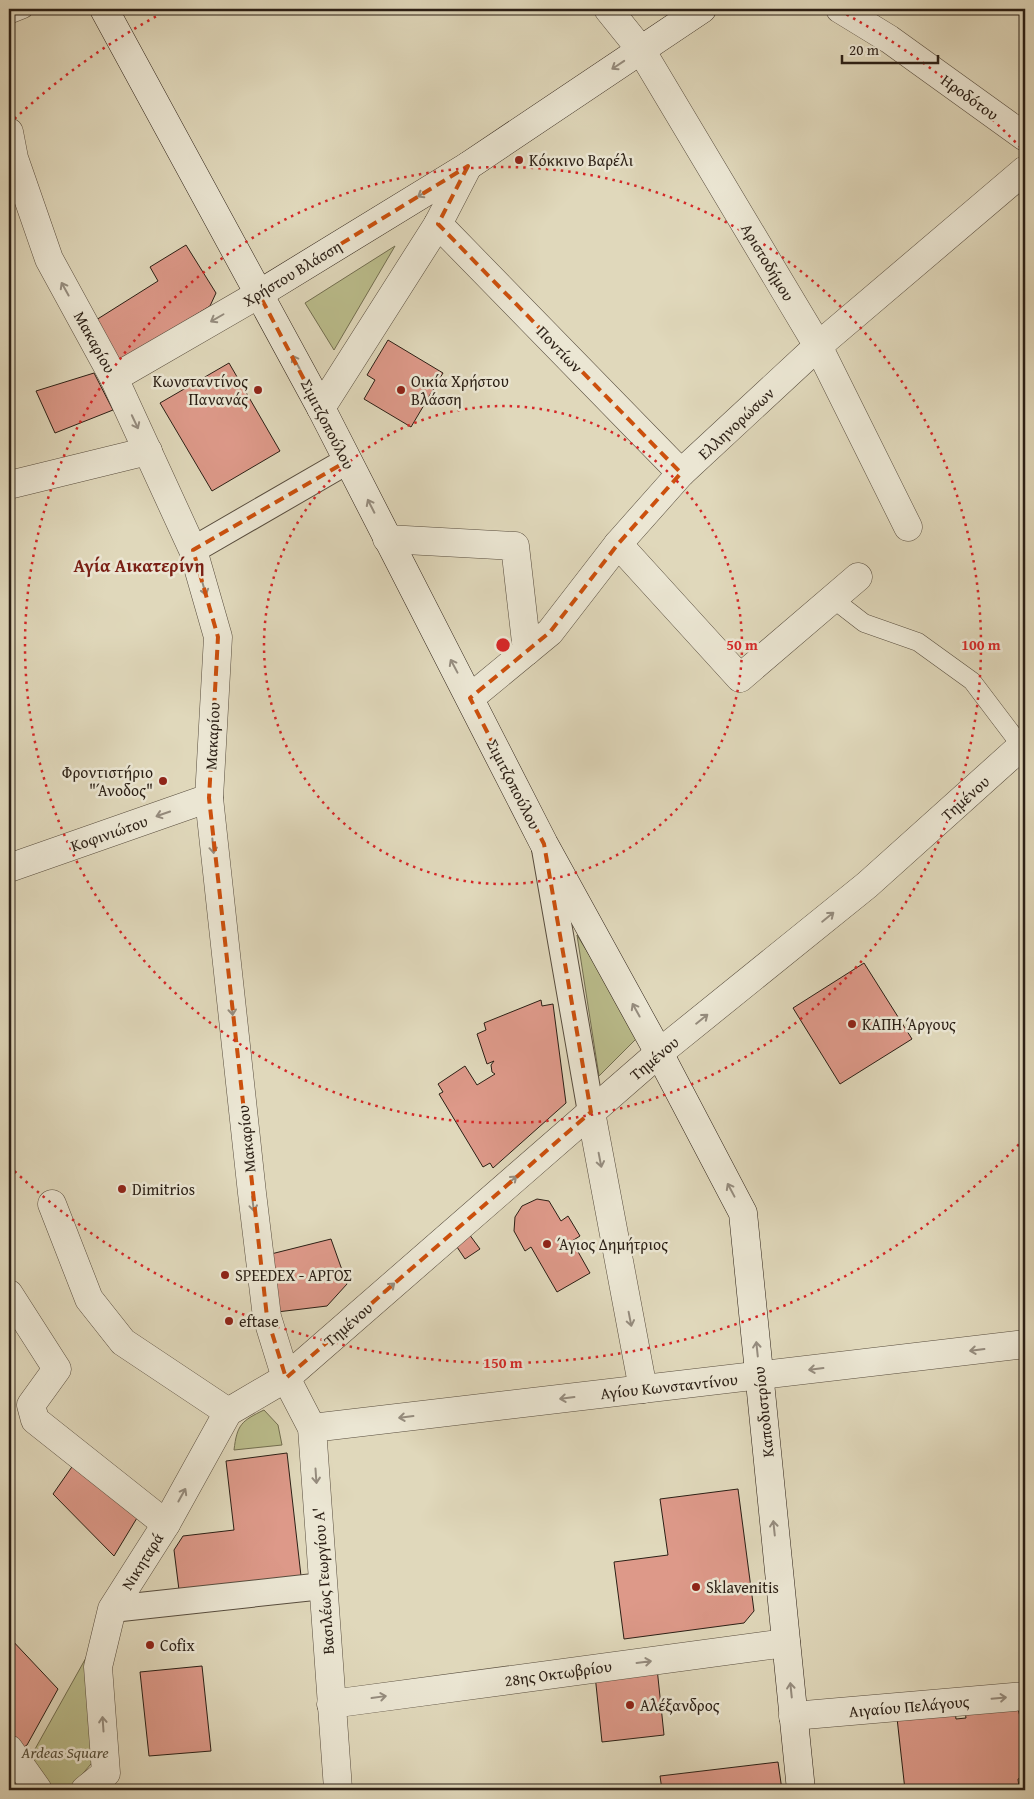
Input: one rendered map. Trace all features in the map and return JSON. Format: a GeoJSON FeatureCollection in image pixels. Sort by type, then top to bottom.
{"type":"FeatureCollection","features":[{"type":"Feature","properties":{"kind":"street","name":"Σιμιτζοπούλου"},"geometry":{"type":"LineString","coordinates":[[104,9],[321,408],[544,844],[659,1053]]}},
{"type":"Feature","properties":{"kind":"street","name":"Αριστοδήμου"},"geometry":{"type":"LineString","coordinates":[[608,9],[641,50],[818,346],[908,528]]}},
{"type":"Feature","properties":{"kind":"street","name":"Χρήστου Βλάσση"},"geometry":{"type":"LineString","coordinates":[[114,378],[259,294],[468,166],[702,9]]}},
{"type":"Feature","properties":{"kind":"street","name":"Ηροδότου"},"geometry":{"type":"LineString","coordinates":[[840,9],[889,39],[1025,137]]}},
{"type":"Feature","properties":{"kind":"street","name":"Μακαρίου"},"geometry":{"type":"LineString","coordinates":[[9,132],[14,158],[49,259],[114,378],[193,550],[218,637],[208,798],[267,1317],[286,1378]]}},
{"type":"Feature","properties":{"kind":"street","name":"Χρήστου Βλάσση"},"geometry":{"type":"LineString","coordinates":[[321,408],[438,224],[468,166]]}},
{"type":"Feature","properties":{"kind":"street","name":"Ελληνορώσων"},"geometry":{"type":"LineString","coordinates":[[470,698],[550,632],[618,544],[681,474],[818,346],[1025,170]]}},
{"type":"Feature","properties":{"kind":"street","name":"Ποντίων"},"geometry":{"type":"LineString","coordinates":[[438,224],[681,474]]}},
{"type":"Feature","properties":{"kind":"street"},"geometry":{"type":"LineString","coordinates":[[9,484],[148,451]]}},
{"type":"Feature","properties":{"kind":"street"},"geometry":{"type":"LineString","coordinates":[[193,550],[348,460]]}},
{"type":"Feature","properties":{"kind":"street"},"geometry":{"type":"LineString","coordinates":[[387,539],[515,546],[527,651]]}},
{"type":"Feature","properties":{"kind":"street"},"geometry":{"type":"LineString","coordinates":[[618,544],[740,678],[858,577]]}},
{"type":"Feature","properties":{"kind":"street","name":"Τημένου"},"geometry":{"type":"LineString","coordinates":[[286,1378],[659,1053],[867,885],[1024,747]]}},
{"type":"Feature","properties":{"kind":"street","name":"Κοφινιώτου"},"geometry":{"type":"LineString","coordinates":[[9,868],[208,798]]}},
{"type":"Feature","properties":{"kind":"street","name":"Σιμιτζοπούλου"},"geometry":{"type":"LineString","coordinates":[[544,844],[591,1112]]}},
{"type":"Feature","properties":{"kind":"street","name":"Καποδιστρίου"},"geometry":{"type":"LineString","coordinates":[[659,1053],[743,1213],[801,1790]]}},
{"type":"Feature","properties":{"kind":"street"},"geometry":{"type":"LineString","coordinates":[[591,1112],[643,1389]]}},
{"type":"Feature","properties":{"kind":"street"},"geometry":{"type":"LineString","coordinates":[[52,1204],[89,1299],[123,1342],[228,1412],[286,1378]]}},
{"type":"Feature","properties":{"kind":"street"},"geometry":{"type":"LineString","coordinates":[[9,1294],[57,1370],[31,1405],[35,1420],[166,1524]]}},
{"type":"Feature","properties":{"kind":"street","name":"Αγίου Κωνσταντίνου"},"geometry":{"type":"LineString","coordinates":[[312,1428],[1025,1344]]}},
{"type":"Feature","properties":{"kind":"street","name":"Βασιλέως Γεωργίου Α'"},"geometry":{"type":"LineString","coordinates":[[286,1378],[312,1428],[338,1790]]}},
{"type":"Feature","properties":{"kind":"street","name":"Νικηταρά"},"geometry":{"type":"LineString","coordinates":[[108,1781],[98,1668],[112,1608],[166,1524],[228,1412]]}},
{"type":"Feature","properties":{"kind":"street"},"geometry":{"type":"LineString","coordinates":[[112,1608],[323,1586]]}},
{"type":"Feature","properties":{"kind":"street","name":"28ης Οκτωβρίου"},"geometry":{"type":"LineString","coordinates":[[331,1704],[786,1643]]}},
{"type":"Feature","properties":{"kind":"street","name":"Αιγαίου Πελάγους"},"geometry":{"type":"LineString","coordinates":[[793,1716],[1025,1696]]}},
{"type":"Feature","properties":{"kind":"street"},"geometry":{"type":"LineString","coordinates":[[9,1749],[38,1790]]}},
{"type":"Feature","properties":{"kind":"street"},"geometry":{"type":"LineString","coordinates":[[85,1790],[108,1781]]}},
{"type":"Feature","properties":{"kind":"lane"},"geometry":{"type":"LineString","coordinates":[[9,15],[24,9]]}},
{"type":"Feature","properties":{"kind":"lane"},"geometry":{"type":"LineString","coordinates":[[833,600],[864,624],[918,642],[972,681],[1024,747]]}},
{"type":"Feature","properties":{"kind":"highlighted area"},"geometry":{"type":"Polygon","coordinates":[[[468,166],[438,224],[681,473],[618,544],[550,632],[470,698],[544,844],[591,1112],[286,1378],[267,1317],[209,798],[218,637],[193,550],[347,461],[259,294],[468,166]]]}},
{"type":"Feature","properties":{"kind":"green space"},"geometry":{"type":"Polygon","coordinates":[[[395,246],[334,350],[305,303],[395,246]]]}},
{"type":"Feature","properties":{"kind":"green space"},"geometry":{"type":"Polygon","coordinates":[[[577,935],[639,1036],[599,1076],[577,935]]]}},
{"type":"Feature","properties":{"kind":"green space"},"geometry":{"type":"Polygon","coordinates":[[[264,1410],[278,1425],[282,1445],[234,1450],[239,1429],[245,1421],[264,1410]]]}},
{"type":"Feature","properties":{"kind":"green space","name":"Ardeas Square"},"geometry":{"type":"Polygon","coordinates":[[[87,1656],[96,1758],[69,1790],[44,1790],[25,1767],[87,1656]]]}},
{"type":"Feature","properties":{"kind":"building"},"geometry":{"type":"Polygon","coordinates":[[[186,245],[216,293],[210,306],[118,363],[96,320],[158,281],[150,267],[186,245]]]}},
{"type":"Feature","properties":{"kind":"building","name":"Οικία Χρήστου Βλάσση"},"geometry":{"type":"Polygon","coordinates":[[[388,340],[443,373],[411,427],[364,399],[375,380],[367,375],[388,340]]]}},
{"type":"Feature","properties":{"kind":"building"},"geometry":{"type":"Polygon","coordinates":[[[229,363],[280,451],[212,491],[160,403],[229,363]]]}},
{"type":"Feature","properties":{"kind":"building"},"geometry":{"type":"Polygon","coordinates":[[[94,373],[113,410],[55,433],[36,391],[94,373]]]}},
{"type":"Feature","properties":{"kind":"building","name":"ΚΑΠΗ Άργους"},"geometry":{"type":"Polygon","coordinates":[[[864,963],[912,1039],[840,1084],[793,1008],[864,963]]]}},
{"type":"Feature","properties":{"kind":"building"},"geometry":{"type":"Polygon","coordinates":[[[541,1000],[542,1006],[553,1004],[566,1103],[493,1168],[490,1163],[483,1167],[439,1094],[443,1092],[438,1084],[465,1066],[477,1085],[495,1074],[492,1072],[491,1065],[494,1061],[487,1064],[477,1034],[486,1030],[484,1023],[541,1000]]]}},
{"type":"Feature","properties":{"kind":"building","name":"Άγιος Δημήτριος"},"geometry":{"type":"Polygon","coordinates":[[[537,1199],[549,1201],[561,1221],[568,1216],[580,1236],[572,1241],[590,1273],[557,1292],[531,1247],[525,1251],[514,1231],[515,1217],[522,1206],[537,1199]]]}},
{"type":"Feature","properties":{"kind":"building"},"geometry":{"type":"Polygon","coordinates":[[[469,1234],[480,1249],[465,1259],[455,1244],[469,1234]]]}},
{"type":"Feature","properties":{"kind":"building"},"geometry":{"type":"Polygon","coordinates":[[[331,1239],[347,1284],[327,1306],[277,1312],[271,1254],[331,1239]]]}},
{"type":"Feature","properties":{"kind":"building"},"geometry":{"type":"Polygon","coordinates":[[[287,1453],[301,1576],[179,1590],[174,1550],[183,1536],[234,1530],[226,1461],[287,1453]]]}},
{"type":"Feature","properties":{"kind":"building"},"geometry":{"type":"Polygon","coordinates":[[[76,1461],[140,1513],[114,1556],[53,1494],[76,1461]]]}},
{"type":"Feature","properties":{"kind":"building"},"geometry":{"type":"Polygon","coordinates":[[[738,1489],[754,1611],[744,1623],[624,1639],[614,1562],[668,1555],[660,1499],[738,1489]]]}},
{"type":"Feature","properties":{"kind":"building"},"geometry":{"type":"Polygon","coordinates":[[[9,1637],[58,1689],[27,1745],[24,1747],[9,1741],[9,1637]]]}},
{"type":"Feature","properties":{"kind":"building"},"geometry":{"type":"Polygon","coordinates":[[[202,1666],[211,1751],[149,1756],[140,1672],[202,1666]]]}},
{"type":"Feature","properties":{"kind":"building","name":"Αλέξανδρος"},"geometry":{"type":"Polygon","coordinates":[[[657,1668],[664,1735],[602,1742],[595,1675],[657,1668]]]}},
{"type":"Feature","properties":{"kind":"building"},"geometry":{"type":"Polygon","coordinates":[[[1017,1705],[1025,1736],[1025,1776],[1018,1779],[1019,1788],[1023,1790],[905,1790],[897,1718],[955,1712],[956,1719],[966,1718],[965,1711],[1017,1705]]]}},
{"type":"Feature","properties":{"kind":"building"},"geometry":{"type":"Polygon","coordinates":[[[778,1762],[782,1790],[662,1790],[660,1776],[778,1762]]]}},
{"type":"Feature","properties":{"kind":"place","name":"Κόκκινο Βαρέλι"},"geometry":{"type":"Point","coordinates":[519,160]}},
{"type":"Feature","properties":{"kind":"place","name":"Κωνσταντίνος Πανανάς"},"geometry":{"type":"Point","coordinates":[258,390]}},
{"type":"Feature","properties":{"kind":"place","name":"Οικία Χρήστου Βλάσση"},"geometry":{"type":"Point","coordinates":[401,390]}},
{"type":"Feature","properties":{"kind":"place","name":"Φροντιστήριο \"Άνοδος\""},"geometry":{"type":"Point","coordinates":[163,781]}},
{"type":"Feature","properties":{"kind":"place","name":"ΚΑΠΗ Άργους"},"geometry":{"type":"Point","coordinates":[852,1024]}},
{"type":"Feature","properties":{"kind":"place","name":"Dimitrios"},"geometry":{"type":"Point","coordinates":[122,1189]}},
{"type":"Feature","properties":{"kind":"place","name":"Άγιος Δημήτριος"},"geometry":{"type":"Point","coordinates":[547,1244]}},
{"type":"Feature","properties":{"kind":"place","name":"SPEEDEX - ΑΡΓΟΣ"},"geometry":{"type":"Point","coordinates":[225,1275]}},
{"type":"Feature","properties":{"kind":"place","name":"eftase"},"geometry":{"type":"Point","coordinates":[229,1321]}},
{"type":"Feature","properties":{"kind":"place","name":"Sklavenitis"},"geometry":{"type":"Point","coordinates":[696,1587]}},
{"type":"Feature","properties":{"kind":"place","name":"Cofix"},"geometry":{"type":"Point","coordinates":[150,1645]}},
{"type":"Feature","properties":{"kind":"place","name":"Αλέξανδρος"},"geometry":{"type":"Point","coordinates":[630,1705]}},
{"type":"Feature","properties":{"kind":"district","name":"Αγία Αικατερίνη"},"geometry":{"type":"Point","coordinates":[139,566]}}]}
